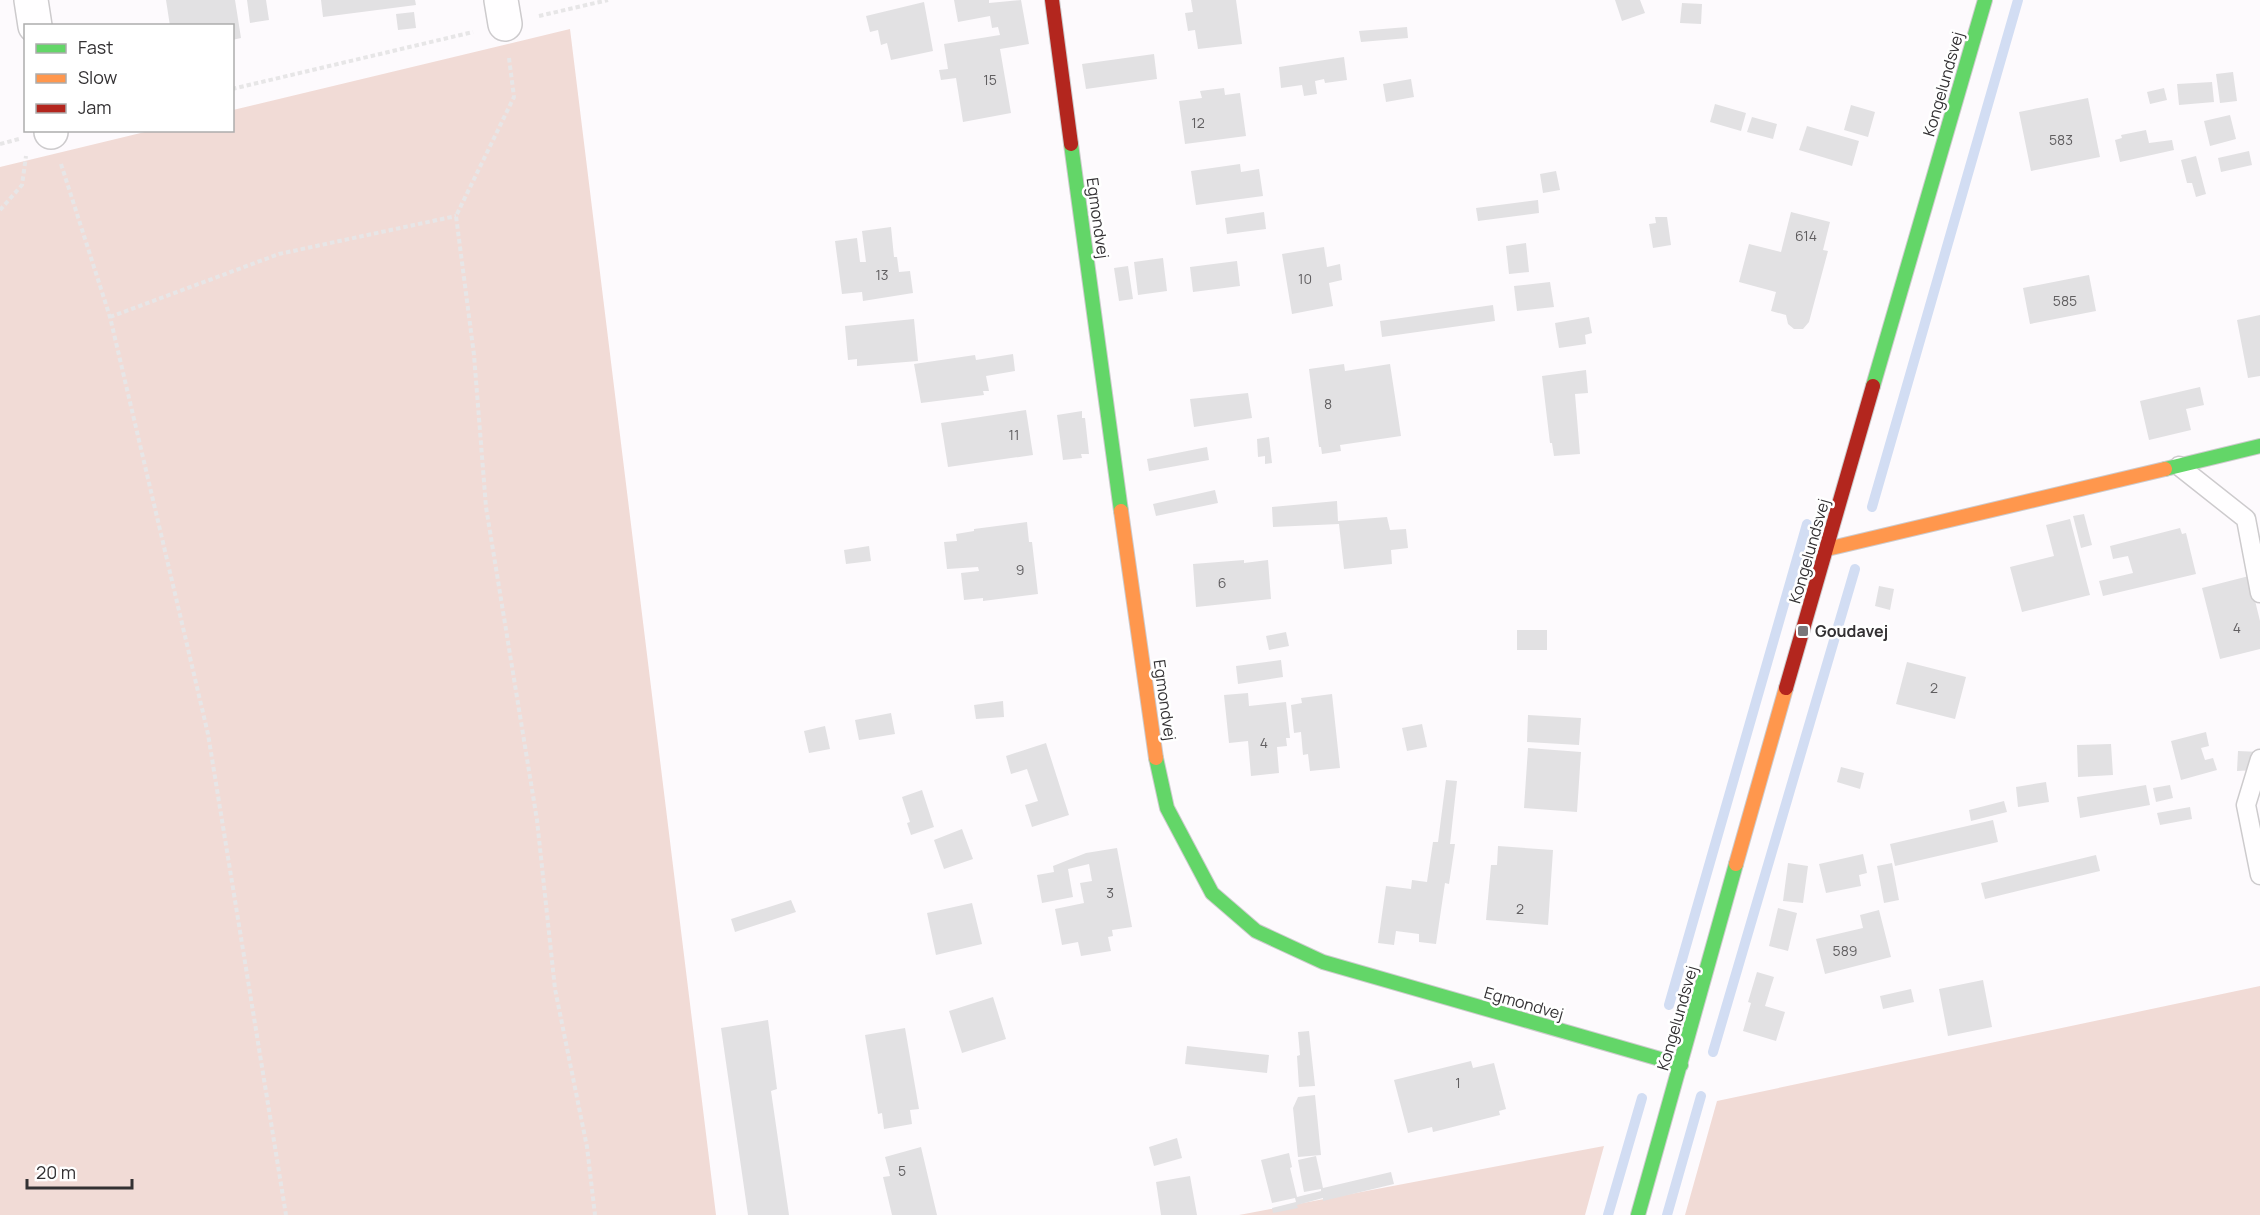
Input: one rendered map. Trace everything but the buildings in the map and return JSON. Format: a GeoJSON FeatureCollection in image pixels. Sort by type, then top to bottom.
{"type":"FeatureCollection","features":[{"type":"Feature","properties":{"kind":"street"},"geometry":{"type":"LineString","coordinates":[[31,0],[35,24]]}},
{"type":"Feature","properties":{"kind":"street","name":"Egmondvej"},"geometry":{"type":"LineString","coordinates":[[1052,0],[1158,771],[1167,808],[1212,893],[1256,931],[1323,962],[1681,1065]]}},
{"type":"Feature","properties":{"kind":"street","name":"Kongelundsvej"},"geometry":{"type":"LineString","coordinates":[[1638,1215],[1768,750],[1984,0]]}},
{"type":"Feature","properties":{"kind":"street"},"geometry":{"type":"LineString","coordinates":[[1827,549],[2260,446]]}},
{"type":"Feature","properties":{"kind":"lane"},"geometry":{"type":"LineString","coordinates":[[2179,466],[2246,519],[2260,593]]}},
{"type":"Feature","properties":{"kind":"lane"},"geometry":{"type":"LineString","coordinates":[[2260,759],[2246,805],[2260,875]]}},
{"type":"Feature","properties":{"kind":"path"},"geometry":{"type":"LineString","coordinates":[[538,17],[608,0]]}},
{"type":"Feature","properties":{"kind":"path"},"geometry":{"type":"LineString","coordinates":[[234,88],[494,18],[514,97],[456,216],[474,355],[486,507],[537,820],[555,989],[587,1147],[595,1215]]}},
{"type":"Feature","properties":{"kind":"path"},"geometry":{"type":"LineString","coordinates":[[0,144],[41,133]]}},
{"type":"Feature","properties":{"kind":"path"},"geometry":{"type":"LineString","coordinates":[[0,210],[22,185],[28,143],[41,133]]}},
{"type":"Feature","properties":{"kind":"path"},"geometry":{"type":"LineString","coordinates":[[41,133],[110,317],[208,734],[286,1215]]}},
{"type":"Feature","properties":{"kind":"path"},"geometry":{"type":"LineString","coordinates":[[110,317],[279,254],[456,216]]}},
{"type":"Feature","properties":{"kind":"shaded area"},"geometry":{"type":"Polygon","coordinates":[[[570,29],[716,1215],[0,1215],[0,167],[145,132],[234,132],[234,110],[570,29]]]}},
{"type":"Feature","properties":{"kind":"shaded area"},"geometry":{"type":"Polygon","coordinates":[[[2260,986],[2260,1215],[1685,1215],[1717,1101],[2260,986]]]}},
{"type":"Feature","properties":{"kind":"shaded area"},"geometry":{"type":"Polygon","coordinates":[[[1604,1146],[1585,1215],[1239,1215],[1604,1146]]]}},
{"type":"Feature","properties":{"kind":"waterway"},"geometry":{"type":"LineString","coordinates":[[1872,507],[2018,0]]}},
{"type":"Feature","properties":{"kind":"waterway"},"geometry":{"type":"LineString","coordinates":[[1669,1005],[1807,524]]}},
{"type":"Feature","properties":{"kind":"waterway"},"geometry":{"type":"LineString","coordinates":[[1713,1052],[1855,569]]}},
{"type":"Feature","properties":{"kind":"waterway"},"geometry":{"type":"LineString","coordinates":[[1667,1215],[1701,1096]]}},
{"type":"Feature","properties":{"kind":"waterway"},"geometry":{"type":"LineString","coordinates":[[1608,1215],[1642,1098]]}},
{"type":"Feature","properties":{"kind":"traffic: fast"},"geometry":{"type":"LineString","coordinates":[[1873,386],[1985,0]]}},
{"type":"Feature","properties":{"kind":"traffic: fast"},"geometry":{"type":"LineString","coordinates":[[1071,144],[1121,511]]}},
{"type":"Feature","properties":{"kind":"traffic: fast"},"geometry":{"type":"LineString","coordinates":[[2165,469],[2260,446]]}},
{"type":"Feature","properties":{"kind":"traffic: fast"},"geometry":{"type":"LineString","coordinates":[[1156,758],[1167,808],[1212,893],[1256,931],[1323,962],[1681,1065]]}},
{"type":"Feature","properties":{"kind":"traffic: fast"},"geometry":{"type":"LineString","coordinates":[[1638,1215],[1736,864]]}},
{"type":"Feature","properties":{"kind":"traffic: slow"},"geometry":{"type":"LineString","coordinates":[[1827,549],[2165,469]]}},
{"type":"Feature","properties":{"kind":"traffic: slow"},"geometry":{"type":"LineString","coordinates":[[1121,511],[1156,758]]}},
{"type":"Feature","properties":{"kind":"traffic: slow"},"geometry":{"type":"LineString","coordinates":[[1736,864],[1786,688]]}},
{"type":"Feature","properties":{"kind":"traffic: jam"},"geometry":{"type":"LineString","coordinates":[[1052,0],[1071,144]]}},
{"type":"Feature","properties":{"kind":"traffic: jam"},"geometry":{"type":"LineString","coordinates":[[1786,688],[1873,386]]}},
{"type":"Feature","properties":{"kind":"place","name":"Goudavej"},"geometry":{"type":"Point","coordinates":[1803,631]}}]}
